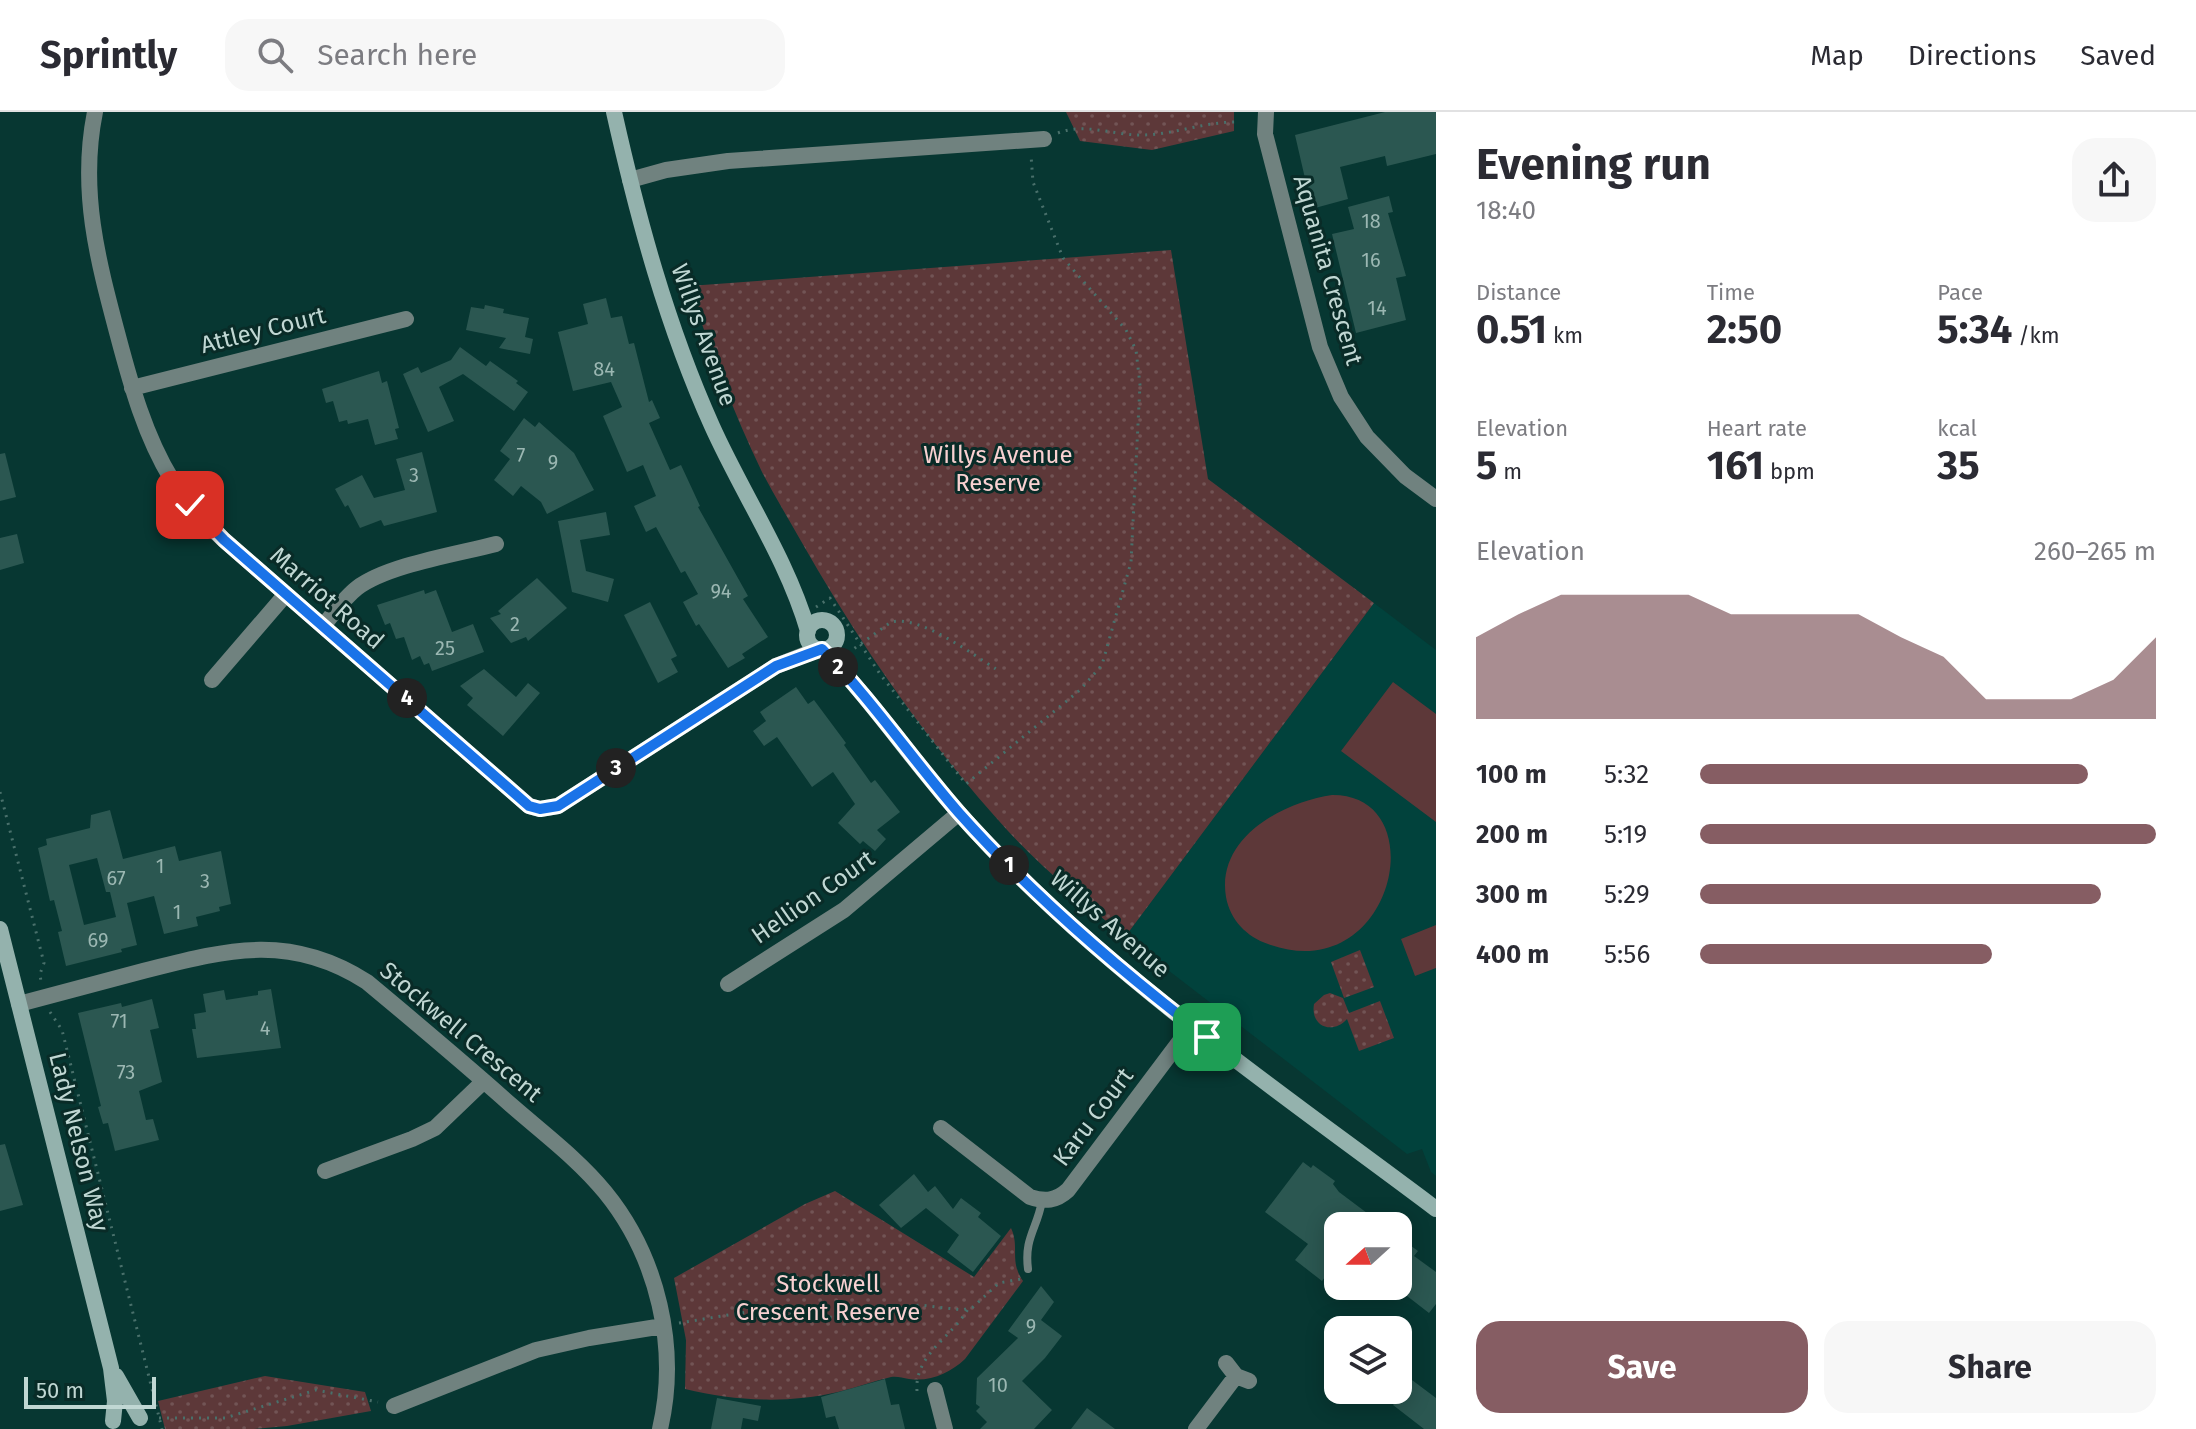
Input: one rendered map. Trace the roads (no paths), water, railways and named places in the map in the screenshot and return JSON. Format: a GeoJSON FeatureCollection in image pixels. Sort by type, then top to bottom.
{"type":"FeatureCollection","features":[{"type":"Feature","properties":{"kind":"street","name":"Marriot Road"},"geometry":{"type":"LineString","coordinates":[[95,112],[90,157],[91,224],[132,388],[160,459],[205,523],[529,806],[540,809],[558,806],[776,666],[821,649]]}},
{"type":"Feature","properties":{"kind":"street","name":"Willys Avenue"},"geometry":{"type":"LineString","coordinates":[[614,112],[655,273],[691,374],[731,466],[781,562],[808,632]]}},
{"type":"Feature","properties":{"kind":"street","name":"Aquanita Crescent"},"geometry":{"type":"LineString","coordinates":[[1266,112],[1265,134],[1320,347],[1341,397],[1367,437],[1405,476],[1436,499]]}},
{"type":"Feature","properties":{"kind":"street"},"geometry":{"type":"LineString","coordinates":[[630,180],[666,170],[728,161],[1039,139]]}},
{"type":"Feature","properties":{"kind":"street","name":"Attley Court"},"geometry":{"type":"LineString","coordinates":[[132,388],[406,319]]}},
{"type":"Feature","properties":{"kind":"street"},"geometry":{"type":"LineString","coordinates":[[323,626],[351,593],[371,580],[393,571],[496,544]]}},
{"type":"Feature","properties":{"kind":"street","name":"Willys Avenue"},"geometry":{"type":"LineString","coordinates":[[781,562],[813,608],[826,620]]}},
{"type":"Feature","properties":{"kind":"street"},"geometry":{"type":"LineString","coordinates":[[212,680],[286,594]]}},
{"type":"Feature","properties":{"kind":"street"},"geometry":{"type":"LineString","coordinates":[[826,620],[834,625],[837,634],[834,643],[821,649],[812,645],[808,632],[813,623],[826,620]]}},
{"type":"Feature","properties":{"kind":"street","name":"Marriot Road"},"geometry":{"type":"LineString","coordinates":[[776,666],[808,632]]}},
{"type":"Feature","properties":{"kind":"street","name":"Willys Avenue"},"geometry":{"type":"LineString","coordinates":[[837,634],[840,647],[865,696]]}},
{"type":"Feature","properties":{"kind":"street","name":"Willys Avenue"},"geometry":{"type":"LineString","coordinates":[[821,649],[865,696],[959,813],[1075,930],[1192,1025],[1436,1209]]}},
{"type":"Feature","properties":{"kind":"street","name":"Hellion Court"},"geometry":{"type":"LineString","coordinates":[[728,984],[844,910],[959,813]]}},
{"type":"Feature","properties":{"kind":"street","name":"Lady Nelson Way"},"geometry":{"type":"LineString","coordinates":[[0,929],[111,1368],[115,1401],[109,1426]]}},
{"type":"Feature","properties":{"kind":"street","name":"Stockwell Crescent"},"geometry":{"type":"LineString","coordinates":[[19,1004],[210,954],[247,948],[280,949],[325,959],[367,982],[584,1169],[622,1216],[656,1286],[663,1326],[666,1393],[660,1429]]}},
{"type":"Feature","properties":{"kind":"street","name":"Karu Court"},"geometry":{"type":"LineString","coordinates":[[1042,1201],[1061,1196],[1068,1190],[1192,1025]]}},
{"type":"Feature","properties":{"kind":"street"},"geometry":{"type":"LineString","coordinates":[[325,1171],[435,1128],[484,1081]]}},
{"type":"Feature","properties":{"kind":"street"},"geometry":{"type":"LineString","coordinates":[[941,1128],[1030,1197],[1042,1201]]}},
{"type":"Feature","properties":{"kind":"street"},"geometry":{"type":"LineString","coordinates":[[394,1406],[536,1350],[663,1326]]}},
{"type":"Feature","properties":{"kind":"street","name":"Lady Nelson Way"},"geometry":{"type":"LineString","coordinates":[[111,1368],[149,1422]]}},
{"type":"Feature","properties":{"kind":"street"},"geometry":{"type":"LineString","coordinates":[[1196,1429],[1237,1373]]}},
{"type":"Feature","properties":{"kind":"street"},"geometry":{"type":"LineString","coordinates":[[935,1389],[945,1429]]}},
{"type":"Feature","properties":{"kind":"street"},"geometry":{"type":"LineString","coordinates":[[109,1426],[129,1414],[149,1422]]}},
{"type":"Feature","properties":{"kind":"lane"},"geometry":{"type":"LineString","coordinates":[[1028,1269],[1026,1250],[1042,1201]]}},
{"type":"Feature","properties":{"kind":"park label","name":"Willys Avenue Reserve"},"geometry":{"type":"Point","coordinates":[998,469]}},
{"type":"Feature","properties":{"kind":"park label","name":"Stockwell Crescent Reserve"},"geometry":{"type":"Point","coordinates":[828,1298]}}]}
